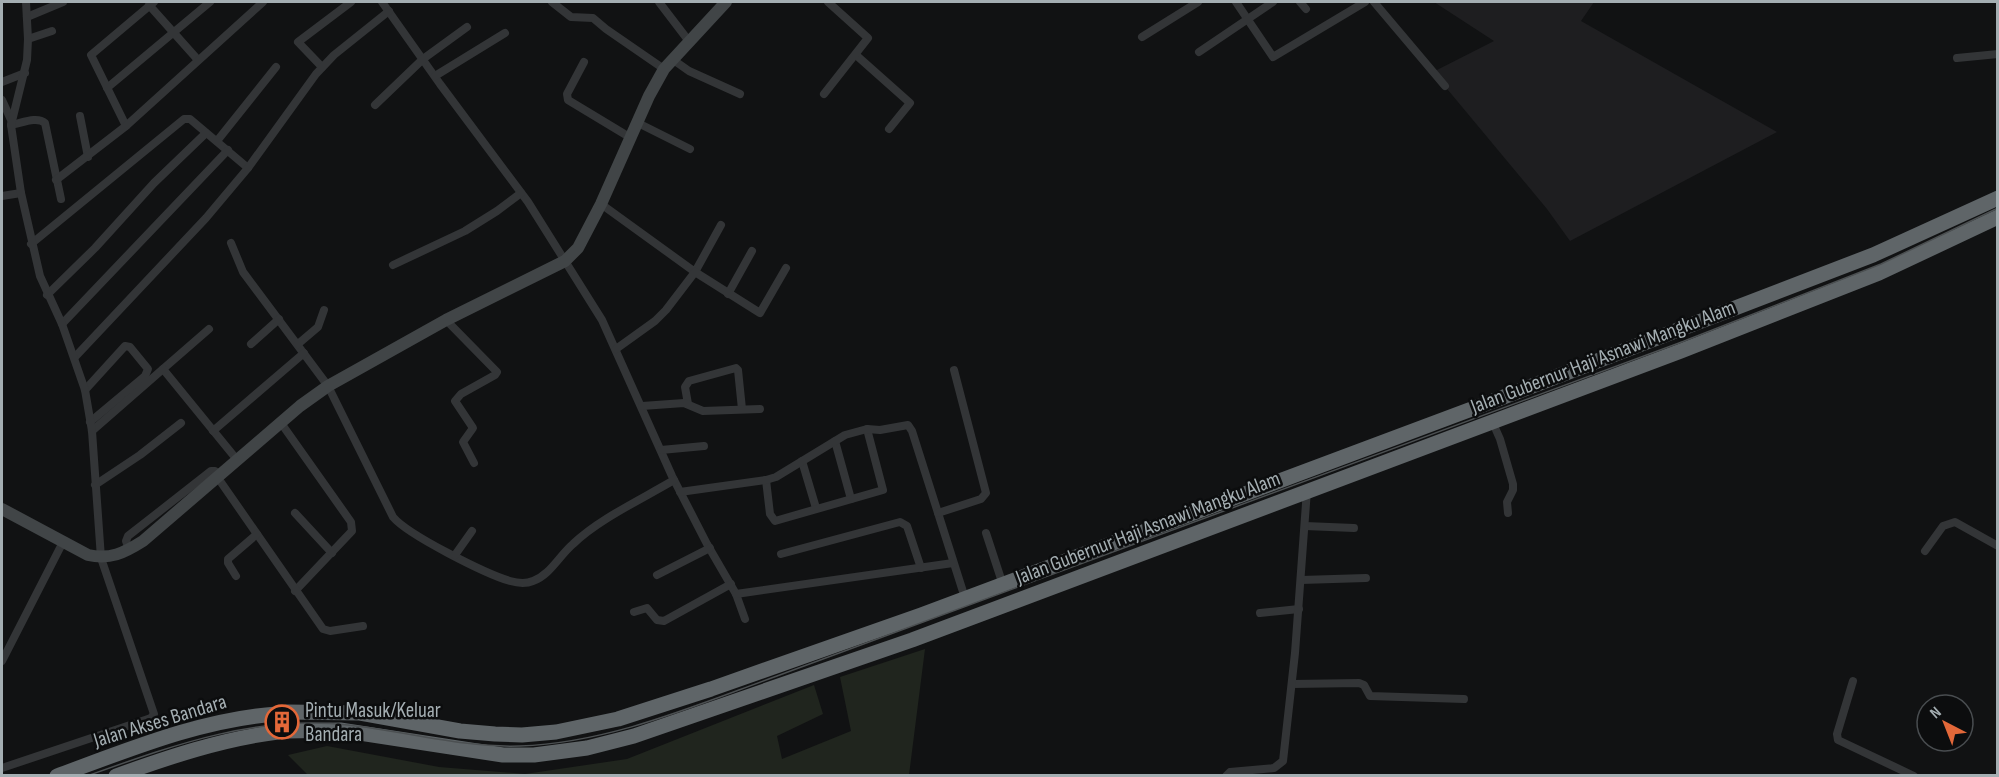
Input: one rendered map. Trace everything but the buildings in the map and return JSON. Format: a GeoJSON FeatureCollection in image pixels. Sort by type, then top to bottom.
{"type":"FeatureCollection","features":[{"type":"Feature","properties":{"kind":"highway","name":"Jalan Gubernur Haji Asnawi Mangku Alam"},"geometry":{"type":"LineString","coordinates":[[282,713],[366,714],[479,733],[522,735],[556,732],[618,719],[711,689],[1003,585],[1501,399],[1873,255],[1998,198]]}},
{"type":"Feature","properties":{"kind":"highway","name":"Jalan Gubernur Haji Asnawi Mangku Alam"},"geometry":{"type":"LineString","coordinates":[[283,731],[340,730],[503,755],[587,748],[634,736],[921,637],[1681,351],[1879,273],[1998,217]]}},
{"type":"Feature","properties":{"kind":"highway"},"geometry":{"type":"LineString","coordinates":[[828,647],[835,667]]}},
{"type":"Feature","properties":{"kind":"highway","name":"Jalan Akses Bandara"},"geometry":{"type":"LineString","coordinates":[[57,776],[184,732],[253,716],[282,713]]}},
{"type":"Feature","properties":{"kind":"highway","name":"Jalan Akses Bandara"},"geometry":{"type":"LineString","coordinates":[[116,776],[198,748],[253,735],[283,731]]}},
{"type":"Feature","properties":{"kind":"street"},"geometry":{"type":"LineString","coordinates":[[11,123],[25,73],[28,39],[26,2]]}},
{"type":"Feature","properties":{"kind":"street"},"geometry":{"type":"LineString","coordinates":[[27,17],[63,2]]}},
{"type":"Feature","properties":{"kind":"street"},"geometry":{"type":"LineString","coordinates":[[107,88],[210,2]]}},
{"type":"Feature","properties":{"kind":"street"},"geometry":{"type":"LineString","coordinates":[[56,180],[126,126],[263,2]]}},
{"type":"Feature","properties":{"kind":"street"},"geometry":{"type":"LineString","coordinates":[[322,68],[298,42],[351,2]]}},
{"type":"Feature","properties":{"kind":"street"},"geometry":{"type":"LineString","coordinates":[[382,2],[521,193],[602,320],[674,480],[731,584],[745,619]]}},
{"type":"Feature","properties":{"kind":"street"},"geometry":{"type":"LineString","coordinates":[[552,2],[571,18],[592,18],[606,30],[668,64],[689,70],[740,94]]}},
{"type":"Feature","properties":{"kind":"street"},"geometry":{"type":"LineString","coordinates":[[659,2],[688,40]]}},
{"type":"Feature","properties":{"kind":"street"},"geometry":{"type":"LineString","coordinates":[[2,509],[88,555],[101,558],[121,555],[143,541],[281,423],[328,386],[446,320],[565,261],[578,248],[668,64],[726,2]]}},
{"type":"Feature","properties":{"kind":"street"},"geometry":{"type":"LineString","coordinates":[[824,94],[868,38],[828,2]]}},
{"type":"Feature","properties":{"kind":"street"},"geometry":{"type":"LineString","coordinates":[[1142,37],[1198,2]]}},
{"type":"Feature","properties":{"kind":"street"},"geometry":{"type":"LineString","coordinates":[[1236,2],[1273,57],[1365,2]]}},
{"type":"Feature","properties":{"kind":"street"},"geometry":{"type":"LineString","coordinates":[[1199,52],[1273,2]]}},
{"type":"Feature","properties":{"kind":"street"},"geometry":{"type":"LineString","coordinates":[[1300,2],[1306,9]]}},
{"type":"Feature","properties":{"kind":"street"},"geometry":{"type":"LineString","coordinates":[[1374,2],[1445,86]]}},
{"type":"Feature","properties":{"kind":"street"},"geometry":{"type":"LineString","coordinates":[[126,126],[92,53],[151,3],[172,33],[198,60]]}},
{"type":"Feature","properties":{"kind":"street"},"geometry":{"type":"LineString","coordinates":[[75,357],[248,168],[322,68],[334,55],[389,11]]}},
{"type":"Feature","properties":{"kind":"street"},"geometry":{"type":"LineString","coordinates":[[375,105],[423,59],[468,27]]}},
{"type":"Feature","properties":{"kind":"street"},"geometry":{"type":"LineString","coordinates":[[28,39],[52,32]]}},
{"type":"Feature","properties":{"kind":"street"},"geometry":{"type":"LineString","coordinates":[[435,76],[505,33]]}},
{"type":"Feature","properties":{"kind":"street"},"geometry":{"type":"LineString","coordinates":[[1957,58],[1998,54]]}},
{"type":"Feature","properties":{"kind":"street"},"geometry":{"type":"LineString","coordinates":[[856,55],[913,100],[889,129]]}},
{"type":"Feature","properties":{"kind":"street"},"geometry":{"type":"LineString","coordinates":[[584,63],[567,94],[568,100],[631,138]]}},
{"type":"Feature","properties":{"kind":"street"},"geometry":{"type":"LineString","coordinates":[[217,141],[276,67]]}},
{"type":"Feature","properties":{"kind":"street"},"geometry":{"type":"LineString","coordinates":[[2,82],[25,73]]}},
{"type":"Feature","properties":{"kind":"street"},"geometry":{"type":"LineString","coordinates":[[2,100],[11,123],[31,244],[47,295],[62,324],[85,390],[91,426],[101,558],[154,714],[151,718],[2,768]]}},
{"type":"Feature","properties":{"kind":"street"},"geometry":{"type":"LineString","coordinates":[[80,116],[88,157]]}},
{"type":"Feature","properties":{"kind":"street"},"geometry":{"type":"LineString","coordinates":[[31,244],[180,121],[190,119],[248,168]]}},
{"type":"Feature","properties":{"kind":"street"},"geometry":{"type":"LineString","coordinates":[[11,123],[36,120],[45,123],[61,199]]}},
{"type":"Feature","properties":{"kind":"street"},"geometry":{"type":"LineString","coordinates":[[638,123],[690,149]]}},
{"type":"Feature","properties":{"kind":"street"},"geometry":{"type":"LineString","coordinates":[[47,295],[96,248],[154,183],[206,133]]}},
{"type":"Feature","properties":{"kind":"street"},"geometry":{"type":"LineString","coordinates":[[62,324],[228,150]]}},
{"type":"Feature","properties":{"kind":"street"},"geometry":{"type":"LineString","coordinates":[[2,196],[21,193]]}},
{"type":"Feature","properties":{"kind":"street"},"geometry":{"type":"LineString","coordinates":[[393,265],[465,231],[521,193]]}},
{"type":"Feature","properties":{"kind":"street"},"geometry":{"type":"LineString","coordinates":[[601,204],[695,272],[760,313],[786,268]]}},
{"type":"Feature","properties":{"kind":"street"},"geometry":{"type":"LineString","coordinates":[[616,349],[655,321],[666,310],[695,272],[721,225]]}},
{"type":"Feature","properties":{"kind":"street"},"geometry":{"type":"LineString","coordinates":[[231,243],[243,272],[328,386],[393,517],[405,528],[455,555],[509,580],[518,583],[533,581],[546,574],[560,556],[586,532],[674,480]]}},
{"type":"Feature","properties":{"kind":"street"},"geometry":{"type":"LineString","coordinates":[[728,294],[752,251]]}},
{"type":"Feature","properties":{"kind":"street"},"geometry":{"type":"LineString","coordinates":[[298,344],[318,327],[324,310]]}},
{"type":"Feature","properties":{"kind":"street"},"geometry":{"type":"LineString","coordinates":[[251,344],[279,319]]}},
{"type":"Feature","properties":{"kind":"street"},"geometry":{"type":"LineString","coordinates":[[446,320],[496,372],[489,379],[461,394],[455,401],[473,428],[463,442],[474,463]]}},
{"type":"Feature","properties":{"kind":"street"},"geometry":{"type":"LineString","coordinates":[[91,426],[163,369],[208,329]]}},
{"type":"Feature","properties":{"kind":"street"},"geometry":{"type":"LineString","coordinates":[[85,390],[125,346],[130,347],[148,369],[145,376],[91,426]]}},
{"type":"Feature","properties":{"kind":"street"},"geometry":{"type":"LineString","coordinates":[[213,431],[304,353]]}},
{"type":"Feature","properties":{"kind":"street"},"geometry":{"type":"LineString","coordinates":[[688,404],[686,387],[689,381],[736,368],[742,409]]}},
{"type":"Feature","properties":{"kind":"street"},"geometry":{"type":"LineString","coordinates":[[163,369],[237,461]]}},
{"type":"Feature","properties":{"kind":"street"},"geometry":{"type":"LineString","coordinates":[[938,513],[981,500],[986,493],[954,370]]}},
{"type":"Feature","properties":{"kind":"street"},"geometry":{"type":"LineString","coordinates":[[642,406],[688,404],[703,411],[760,409]]}},
{"type":"Feature","properties":{"kind":"street"},"geometry":{"type":"LineString","coordinates":[[1492,421],[1500,439],[1513,484],[1514,490],[1507,502],[1508,513]]}},
{"type":"Feature","properties":{"kind":"street"},"geometry":{"type":"LineString","coordinates":[[95,485],[140,455],[181,423]]}},
{"type":"Feature","properties":{"kind":"street"},"geometry":{"type":"LineString","coordinates":[[281,423],[351,522],[352,531],[295,591]]}},
{"type":"Feature","properties":{"kind":"street"},"geometry":{"type":"LineString","coordinates":[[680,492],[776,477],[845,435],[867,429],[893,428],[906,424],[911,426],[965,598]]}},
{"type":"Feature","properties":{"kind":"street"},"geometry":{"type":"LineString","coordinates":[[766,480],[770,514],[773,520],[777,521],[883,490],[867,429]]}},
{"type":"Feature","properties":{"kind":"street"},"geometry":{"type":"LineString","coordinates":[[835,441],[851,499]]}},
{"type":"Feature","properties":{"kind":"street"},"geometry":{"type":"LineString","coordinates":[[661,450],[704,446]]}},
{"type":"Feature","properties":{"kind":"street"},"geometry":{"type":"LineString","coordinates":[[802,461],[816,508]]}},
{"type":"Feature","properties":{"kind":"street"},"geometry":{"type":"LineString","coordinates":[[220,476],[295,591],[325,630],[363,626]]}},
{"type":"Feature","properties":{"kind":"street"},"geometry":{"type":"LineString","coordinates":[[1226,776],[1230,772],[1274,768],[1281,764],[1284,756],[1299,609],[1307,490]]}},
{"type":"Feature","properties":{"kind":"street"},"geometry":{"type":"LineString","coordinates":[[295,513],[332,553]]}},
{"type":"Feature","properties":{"kind":"street"},"geometry":{"type":"LineString","coordinates":[[781,554],[900,522],[907,526],[921,568]]}},
{"type":"Feature","properties":{"kind":"street"},"geometry":{"type":"LineString","coordinates":[[1925,551],[1948,522],[1955,522],[1998,546]]}},
{"type":"Feature","properties":{"kind":"street"},"geometry":{"type":"LineString","coordinates":[[1305,526],[1354,528]]}},
{"type":"Feature","properties":{"kind":"street"},"geometry":{"type":"LineString","coordinates":[[455,555],[472,531]]}},
{"type":"Feature","properties":{"kind":"street"},"geometry":{"type":"LineString","coordinates":[[986,533],[1003,585]]}},
{"type":"Feature","properties":{"kind":"street"},"geometry":{"type":"LineString","coordinates":[[236,576],[228,559],[257,534]]}},
{"type":"Feature","properties":{"kind":"street"},"geometry":{"type":"LineString","coordinates":[[2,661],[63,542]]}},
{"type":"Feature","properties":{"kind":"street"},"geometry":{"type":"LineString","coordinates":[[657,575],[710,548]]}},
{"type":"Feature","properties":{"kind":"street"},"geometry":{"type":"LineString","coordinates":[[736,594],[954,563]]}},
{"type":"Feature","properties":{"kind":"street"},"geometry":{"type":"LineString","coordinates":[[1301,580],[1366,578]]}},
{"type":"Feature","properties":{"kind":"street"},"geometry":{"type":"LineString","coordinates":[[634,612],[647,608],[657,620],[664,621],[731,584]]}},
{"type":"Feature","properties":{"kind":"street"},"geometry":{"type":"LineString","coordinates":[[1260,613],[1299,609]]}},
{"type":"Feature","properties":{"kind":"street"},"geometry":{"type":"LineString","coordinates":[[1853,681],[1837,734],[1838,740],[1914,776]]}},
{"type":"Feature","properties":{"kind":"street"},"geometry":{"type":"LineString","coordinates":[[1292,684],[1359,683],[1364,685],[1370,696],[1464,699]]}},
{"type":"Feature","properties":{"kind":"shaded area"},"geometry":{"type":"Polygon","coordinates":[[[1434,2],[1594,2],[1581,21],[1777,132],[1570,241],[1547,209],[1433,72],[1494,41],[1434,2]]]}},
{"type":"Feature","properties":{"kind":"shaded area"},"geometry":{"type":"Polygon","coordinates":[[[925,649],[909,775],[309,776],[288,755],[327,746],[439,767],[525,774],[627,759],[814,685],[823,714],[777,736],[782,759],[851,731],[840,677],[925,649]]]}},
{"type":"Feature","properties":{"kind":"tram line"},"geometry":{"type":"LineString","coordinates":[[87,776],[215,735],[280,724],[348,725],[455,742],[520,746],[586,738],[651,721],[1679,343],[1881,264],[1998,208]]}},
{"type":"Feature","properties":{"kind":"place","name":"Pintu Masuk/Keluar Bandara"},"geometry":{"type":"Point","coordinates":[282,722]}}]}
